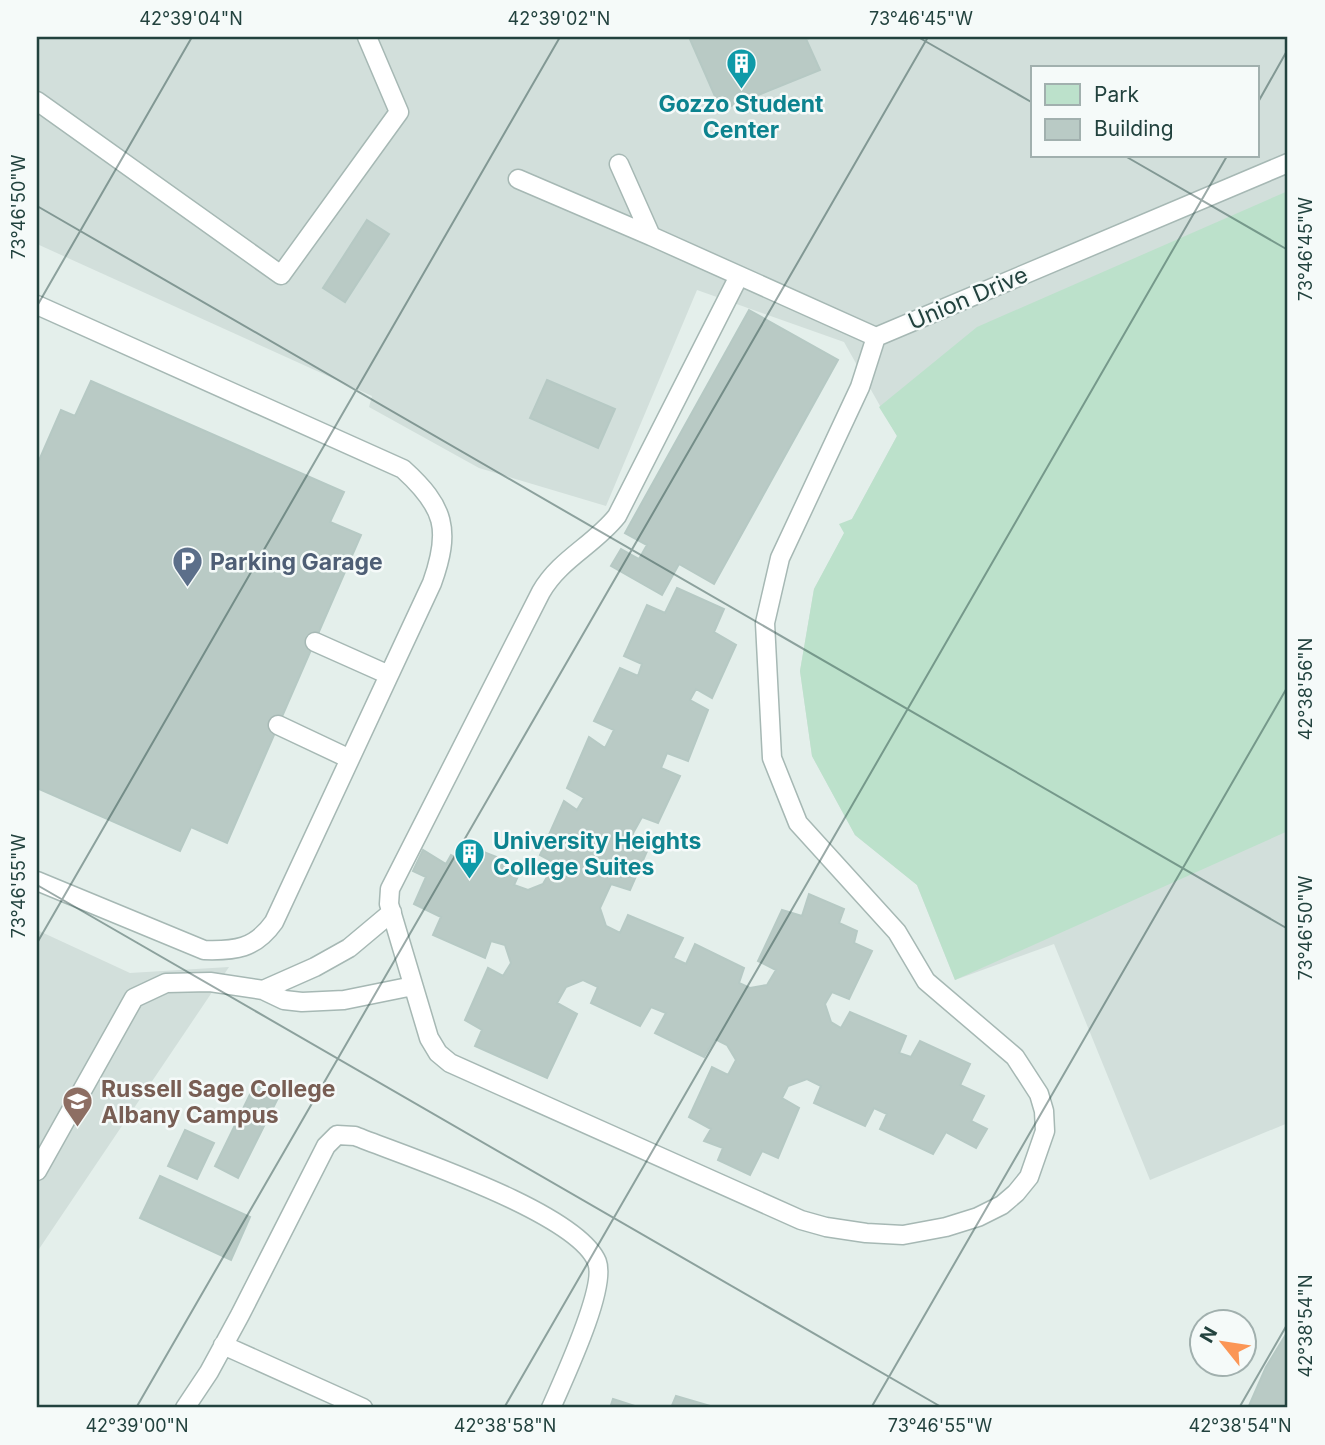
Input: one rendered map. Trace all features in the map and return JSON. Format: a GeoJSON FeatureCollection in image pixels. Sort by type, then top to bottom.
{"type":"FeatureCollection","features":[{"type":"Feature","properties":{"kind":"lane"},"geometry":{"type":"LineString","coordinates":[[37,101],[281,275],[399,112],[368,37]]}},
{"type":"Feature","properties":{"kind":"lane","name":"Union Drive"},"geometry":{"type":"LineString","coordinates":[[876,337],[1288,163]]}},
{"type":"Feature","properties":{"kind":"lane"},"geometry":{"type":"LineString","coordinates":[[619,164],[651,236]]}},
{"type":"Feature","properties":{"kind":"lane"},"geometry":{"type":"LineString","coordinates":[[518,179],[651,236],[876,337],[860,387],[780,558],[765,623],[772,758],[798,823],[897,932],[926,981],[1015,1057],[1030,1079],[1044,1111],[1045,1131],[1029,1177],[1016,1193],[1002,1205],[978,1217],[946,1227],[903,1235],[866,1233],[801,1220],[450,1063],[438,1053],[429,1038],[388,896],[550,576],[597,538],[617,516],[739,276]]}},
{"type":"Feature","properties":{"kind":"lane"},"geometry":{"type":"LineString","coordinates":[[37,304],[403,469],[415,480],[440,514],[443,534],[442,554],[432,583],[274,922],[264,936],[229,951],[204,950],[37,881]]}},
{"type":"Feature","properties":{"kind":"lane"},"geometry":{"type":"LineString","coordinates":[[315,642],[389,675]]}},
{"type":"Feature","properties":{"kind":"lane"},"geometry":{"type":"LineString","coordinates":[[278,725],[350,759]]}},
{"type":"Feature","properties":{"kind":"lane"},"geometry":{"type":"LineString","coordinates":[[263,990],[315,967],[349,948],[392,912]]}},
{"type":"Feature","properties":{"kind":"lane"},"geometry":{"type":"LineString","coordinates":[[37,1171],[134,998],[166,983],[210,982],[263,990],[284,1000],[302,1002],[344,1000],[413,986]]}},
{"type":"Feature","properties":{"kind":"lane"},"geometry":{"type":"LineString","coordinates":[[185,1408],[209,1372],[240,1315],[326,1146],[337,1135],[355,1136],[540,1211],[579,1238],[598,1263],[598,1291],[551,1408]]}},
{"type":"Feature","properties":{"kind":"lane"},"geometry":{"type":"LineString","coordinates":[[223,1345],[363,1408]]}},
{"type":"Feature","properties":{"kind":"shaded area"},"geometry":{"type":"Polygon","coordinates":[[[37,37],[1288,37],[1288,1123],[1150,1180],[1054,944],[955,980],[917,885],[855,835],[812,756],[800,671],[814,589],[897,436],[844,342],[697,290],[606,506],[479,468],[369,407],[372,396],[37,244],[37,37]]]}},
{"type":"Feature","properties":{"kind":"shaded area","name":"Russell Sage College Albany Campus"},"geometry":{"type":"Polygon","coordinates":[[[37,930],[130,973],[229,967],[37,1252],[37,930]]]}},
{"type":"Feature","properties":{"kind":"green space"},"geometry":{"type":"Polygon","coordinates":[[[1288,191],[1288,831],[955,980],[917,885],[855,835],[812,756],[800,671],[814,589],[844,533],[839,524],[852,519],[897,436],[879,407],[977,327],[1288,191]]]}},
{"type":"Feature","properties":{"kind":"building","name":"Gozzo Student Center"},"geometry":{"type":"Polygon","coordinates":[[[689,37],[814,37],[806,39],[820,70],[721,110],[689,37]]]}},
{"type":"Feature","properties":{"kind":"building"},"geometry":{"type":"Polygon","coordinates":[[[367,220],[389,234],[345,302],[323,288],[367,220]]]}},
{"type":"Feature","properties":{"kind":"building"},"geometry":{"type":"Polygon","coordinates":[[[749,310],[838,360],[714,584],[679,564],[662,595],[611,566],[621,549],[639,559],[647,545],[625,533],[749,310]]]}},
{"type":"Feature","properties":{"kind":"building"},"geometry":{"type":"Polygon","coordinates":[[[547,380],[615,409],[598,448],[530,418],[547,380]]]}},
{"type":"Feature","properties":{"kind":"building","name":"Parking Garage"},"geometry":{"type":"Polygon","coordinates":[[[91,381],[344,492],[330,522],[361,535],[227,843],[191,827],[180,851],[37,788],[37,465],[61,410],[75,416],[91,381]]]}},
{"type":"Feature","properties":{"kind":"building","name":"University Heights College Suites"},"geometry":{"type":"Polygon","coordinates":[[[677,588],[724,609],[714,632],[736,645],[712,698],[696,689],[690,700],[708,710],[688,761],[667,753],[661,768],[680,776],[658,823],[642,817],[632,835],[651,842],[630,890],[611,884],[600,908],[606,926],[620,933],[628,915],[683,938],[673,958],[686,964],[695,944],[744,968],[739,983],[750,988],[767,985],[776,970],[758,961],[782,910],[802,916],[809,894],[844,909],[839,923],[857,931],[854,943],[872,951],[849,999],[832,992],[825,1004],[831,1022],[841,1028],[850,1012],[906,1036],[899,1053],[911,1057],[920,1041],[970,1064],[960,1085],[984,1096],[971,1121],[987,1129],[976,1148],[946,1132],[933,1154],[880,1129],[887,1114],[874,1108],[865,1126],[814,1103],[821,1086],[807,1079],[788,1086],[782,1098],[799,1108],[778,1158],[762,1151],[750,1175],[718,1160],[723,1148],[704,1141],[711,1129],[689,1117],[712,1067],[728,1075],[736,1060],[727,1045],[715,1039],[704,1057],[655,1033],[666,1013],[651,1007],[640,1026],[591,1003],[598,987],[583,980],[566,987],[557,1003],[577,1014],[547,1078],[475,1046],[482,1030],[465,1020],[488,968],[503,976],[511,963],[505,945],[491,941],[485,958],[433,935],[441,917],[414,904],[426,877],[413,871],[423,850],[446,864],[451,855],[462,861],[471,847],[522,867],[514,885],[528,890],[543,884],[555,863],[540,855],[564,801],[577,810],[584,798],[567,788],[589,737],[605,748],[614,730],[594,721],[620,668],[638,676],[642,664],[624,656],[647,605],[665,613],[677,588]]]}},
{"type":"Feature","properties":{"kind":"building"},"geometry":{"type":"Polygon","coordinates":[[[257,1080],[281,1092],[238,1178],[215,1166],[257,1080]]]}},
{"type":"Feature","properties":{"kind":"building"},"geometry":{"type":"Polygon","coordinates":[[[185,1130],[214,1143],[197,1179],[168,1166],[185,1130]]]}},
{"type":"Feature","properties":{"kind":"building"},"geometry":{"type":"Polygon","coordinates":[[[160,1176],[250,1217],[231,1260],[140,1218],[160,1176]]]}},
{"type":"Feature","properties":{"kind":"building"},"geometry":{"type":"Polygon","coordinates":[[[1288,1331],[1288,1408],[1248,1408],[1266,1367],[1288,1331]]]}},
{"type":"Feature","properties":{"kind":"building"},"geometry":{"type":"Polygon","coordinates":[[[676,1396],[717,1408],[671,1408],[676,1396]]]}},
{"type":"Feature","properties":{"kind":"building"},"geometry":{"type":"Polygon","coordinates":[[[613,1399],[641,1408],[610,1408],[613,1399]]]}},
{"type":"Feature","properties":{"kind":"place","name":"Gozzo Student Center"},"geometry":{"type":"Point","coordinates":[741,90]}},
{"type":"Feature","properties":{"kind":"place","name":"Parking Garage"},"geometry":{"type":"Point","coordinates":[187,589]}},
{"type":"Feature","properties":{"kind":"place","name":"University Heights College Suites"},"geometry":{"type":"Point","coordinates":[470,881]}},
{"type":"Feature","properties":{"kind":"place","name":"Russell Sage College Albany Campus"},"geometry":{"type":"Point","coordinates":[78,1129]}}]}
